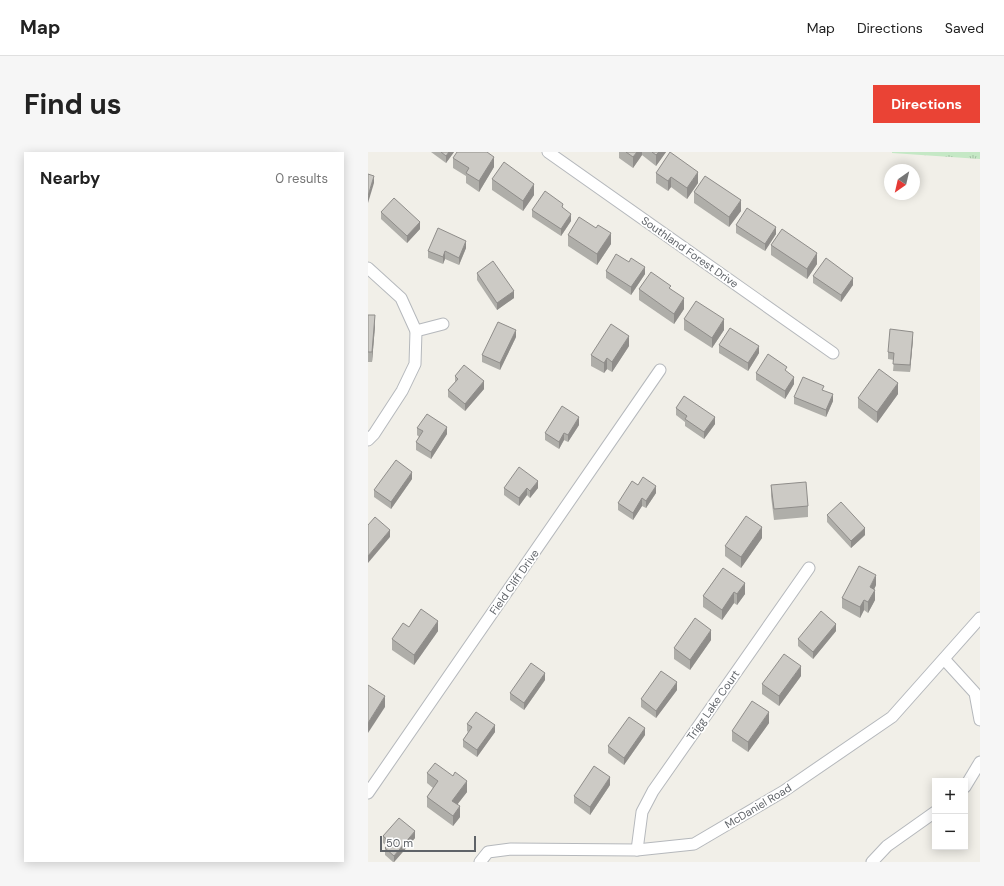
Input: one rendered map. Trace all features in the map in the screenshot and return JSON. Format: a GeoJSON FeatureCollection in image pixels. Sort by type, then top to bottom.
{"type":"FeatureCollection","features":[{"type":"Feature","properties":{"kind":"street","name":"Southland Forest Drive"},"geometry":{"type":"LineString","coordinates":[[548,152],[832,353]]}},
{"type":"Feature","properties":{"kind":"street"},"geometry":{"type":"LineString","coordinates":[[368,268],[401,298],[416,331],[415,364],[402,391],[374,434],[368,440]]}},
{"type":"Feature","properties":{"kind":"street"},"geometry":{"type":"LineString","coordinates":[[416,331],[443,324]]}},
{"type":"Feature","properties":{"kind":"street","name":"Field Cliff Drive"},"geometry":{"type":"LineString","coordinates":[[368,793],[660,370]]}},
{"type":"Feature","properties":{"kind":"street","name":"Trigg Lake Court"},"geometry":{"type":"LineString","coordinates":[[637,850],[642,812],[653,791],[809,568]]}},
{"type":"Feature","properties":{"kind":"street","name":"McDaniel Road"},"geometry":{"type":"LineString","coordinates":[[480,862],[488,852],[511,849],[637,850],[694,844],[784,791],[892,717],[980,618]]}},
{"type":"Feature","properties":{"kind":"street"},"geometry":{"type":"LineString","coordinates":[[944,658],[975,693],[980,720]]}},
{"type":"Feature","properties":{"kind":"street"},"geometry":{"type":"LineString","coordinates":[[968,782],[980,762]]}},
{"type":"Feature","properties":{"kind":"street"},"geometry":{"type":"LineString","coordinates":[[872,862],[887,846],[932,814]]}},
{"type":"Feature","properties":{"kind":"green space"},"geometry":{"type":"Polygon","coordinates":[[[980,152],[980,159],[892,153],[980,152]]]}},
{"type":"Feature","properties":{"kind":"building"},"geometry":{"type":"Polygon","coordinates":[[[441,152],[449,152],[446,156],[441,152]]]}},
{"type":"Feature","properties":{"kind":"building"},"geometry":{"type":"Polygon","coordinates":[[[457,152],[487,152],[494,157],[479,181],[466,173],[469,168],[453,158],[457,152]]]}},
{"type":"Feature","properties":{"kind":"building"},"geometry":{"type":"Polygon","coordinates":[[[626,152],[637,152],[633,157],[626,152]]]}},
{"type":"Feature","properties":{"kind":"building"},"geometry":{"type":"Polygon","coordinates":[[[652,152],[659,152],[656,155],[652,152]]]}},
{"type":"Feature","properties":{"kind":"building"},"geometry":{"type":"Polygon","coordinates":[[[670,152],[698,172],[687,188],[671,177],[668,181],[656,173],[670,152]]]}},
{"type":"Feature","properties":{"kind":"building"},"geometry":{"type":"Polygon","coordinates":[[[504,162],[534,184],[523,201],[492,179],[504,162]]]}},
{"type":"Feature","properties":{"kind":"building"},"geometry":{"type":"Polygon","coordinates":[[[368,174],[374,176],[368,196],[368,174]]]}},
{"type":"Feature","properties":{"kind":"building"},"geometry":{"type":"Polygon","coordinates":[[[705,176],[741,200],[729,217],[694,192],[705,176]]]}},
{"type":"Feature","properties":{"kind":"building"},"geometry":{"type":"Polygon","coordinates":[[[545,191],[563,204],[562,207],[571,214],[561,229],[532,210],[545,191]]]}},
{"type":"Feature","properties":{"kind":"building"},"geometry":{"type":"Polygon","coordinates":[[[394,198],[420,222],[407,236],[381,212],[394,198]]]}},
{"type":"Feature","properties":{"kind":"building"},"geometry":{"type":"Polygon","coordinates":[[[747,208],[776,227],[765,244],[736,225],[747,208]]]}},
{"type":"Feature","properties":{"kind":"building"},"geometry":{"type":"Polygon","coordinates":[[[579,217],[596,228],[598,225],[611,233],[597,254],[568,235],[579,217]]]}},
{"type":"Feature","properties":{"kind":"building"},"geometry":{"type":"Polygon","coordinates":[[[438,228],[466,241],[459,258],[445,251],[443,257],[428,251],[438,228]]]}},
{"type":"Feature","properties":{"kind":"building"},"geometry":{"type":"Polygon","coordinates":[[[782,229],[817,253],[807,269],[771,245],[782,229]]]}},
{"type":"Feature","properties":{"kind":"building"},"geometry":{"type":"Polygon","coordinates":[[[616,254],[629,262],[631,258],[645,267],[631,287],[606,271],[616,254]]]}},
{"type":"Feature","properties":{"kind":"building"},"geometry":{"type":"Polygon","coordinates":[[[826,258],[853,278],[841,295],[813,276],[826,258]]]}},
{"type":"Feature","properties":{"kind":"building"},"geometry":{"type":"Polygon","coordinates":[[[493,261],[514,291],[497,303],[477,273],[493,261]]]}},
{"type":"Feature","properties":{"kind":"building"},"geometry":{"type":"Polygon","coordinates":[[[651,272],[671,286],[669,288],[684,298],[674,314],[639,289],[651,272]]]}},
{"type":"Feature","properties":{"kind":"building"},"geometry":{"type":"Polygon","coordinates":[[[696,301],[724,319],[712,338],[684,319],[696,301]]]}},
{"type":"Feature","properties":{"kind":"building"},"geometry":{"type":"Polygon","coordinates":[[[368,315],[375,315],[372,352],[368,352],[368,315]]]}},
{"type":"Feature","properties":{"kind":"building"},"geometry":{"type":"Polygon","coordinates":[[[498,322],[516,330],[500,363],[482,355],[498,322]]]}},
{"type":"Feature","properties":{"kind":"building"},"geometry":{"type":"Polygon","coordinates":[[[611,324],[629,336],[612,362],[607,358],[604,363],[591,355],[611,324]]]}},
{"type":"Feature","properties":{"kind":"building"},"geometry":{"type":"Polygon","coordinates":[[[730,328],[759,346],[748,363],[719,345],[730,328]]]}},
{"type":"Feature","properties":{"kind":"building"},"geometry":{"type":"Polygon","coordinates":[[[890,329],[913,332],[910,365],[893,364],[894,353],[888,352],[890,329]]]}},
{"type":"Feature","properties":{"kind":"building"},"geometry":{"type":"Polygon","coordinates":[[[768,354],[787,367],[785,370],[794,377],[785,391],[756,373],[768,354]]]}},
{"type":"Feature","properties":{"kind":"building"},"geometry":{"type":"Polygon","coordinates":[[[464,365],[484,381],[465,404],[448,390],[458,379],[455,376],[464,365]]]}},
{"type":"Feature","properties":{"kind":"building"},"geometry":{"type":"Polygon","coordinates":[[[879,369],[898,383],[877,412],[858,398],[879,369]]]}},
{"type":"Feature","properties":{"kind":"building"},"geometry":{"type":"Polygon","coordinates":[[[803,377],[824,386],[822,390],[833,394],[826,410],[794,397],[803,377]]]}},
{"type":"Feature","properties":{"kind":"building"},"geometry":{"type":"Polygon","coordinates":[[[684,396],[715,417],[704,432],[685,419],[687,416],[676,408],[684,396]]]}},
{"type":"Feature","properties":{"kind":"building"},"geometry":{"type":"Polygon","coordinates":[[[562,406],[579,417],[568,435],[564,433],[559,442],[545,433],[562,406]]]}},
{"type":"Feature","properties":{"kind":"building"},"geometry":{"type":"Polygon","coordinates":[[[427,414],[447,427],[431,452],[416,442],[423,431],[417,428],[427,414]]]}},
{"type":"Feature","properties":{"kind":"building"},"geometry":{"type":"Polygon","coordinates":[[[396,460],[412,472],[391,502],[374,490],[396,460]]]}},
{"type":"Feature","properties":{"kind":"building"},"geometry":{"type":"Polygon","coordinates":[[[519,467],[538,481],[530,491],[527,488],[519,498],[504,488],[519,467]]]}},
{"type":"Feature","properties":{"kind":"building"},"geometry":{"type":"Polygon","coordinates":[[[643,477],[656,486],[646,501],[642,498],[633,513],[618,503],[632,481],[638,485],[643,477]]]}},
{"type":"Feature","properties":{"kind":"building"},"geometry":{"type":"Polygon","coordinates":[[[806,482],[808,506],[774,509],[771,485],[806,482]]]}},
{"type":"Feature","properties":{"kind":"building"},"geometry":{"type":"Polygon","coordinates":[[[841,502],[865,528],[851,541],[827,515],[841,502]]]}},
{"type":"Feature","properties":{"kind":"building"},"geometry":{"type":"Polygon","coordinates":[[[746,516],[762,527],[741,557],[725,546],[746,516]]]}},
{"type":"Feature","properties":{"kind":"building"},"geometry":{"type":"Polygon","coordinates":[[[375,517],[390,530],[368,556],[368,525],[375,517]]]}},
{"type":"Feature","properties":{"kind":"building"},"geometry":{"type":"Polygon","coordinates":[[[859,566],[876,575],[870,587],[875,590],[868,602],[864,600],[860,607],[842,598],[859,566]]]}},
{"type":"Feature","properties":{"kind":"building"},"geometry":{"type":"Polygon","coordinates":[[[723,568],[745,583],[737,594],[734,592],[722,610],[703,596],[723,568]]]}},
{"type":"Feature","properties":{"kind":"building"},"geometry":{"type":"Polygon","coordinates":[[[421,609],[438,621],[414,655],[392,639],[403,623],[409,627],[421,609]]]}},
{"type":"Feature","properties":{"kind":"building"},"geometry":{"type":"Polygon","coordinates":[[[821,611],[836,624],[813,652],[798,639],[821,611]]]}},
{"type":"Feature","properties":{"kind":"building"},"geometry":{"type":"Polygon","coordinates":[[[695,618],[711,630],[690,660],[674,648],[695,618]]]}},
{"type":"Feature","properties":{"kind":"building"},"geometry":{"type":"Polygon","coordinates":[[[784,654],[801,666],[779,696],[762,684],[784,654]]]}},
{"type":"Feature","properties":{"kind":"building"},"geometry":{"type":"Polygon","coordinates":[[[531,663],[545,673],[524,703],[510,693],[531,663]]]}},
{"type":"Feature","properties":{"kind":"building"},"geometry":{"type":"Polygon","coordinates":[[[661,671],[677,682],[656,711],[641,699],[661,671]]]}},
{"type":"Feature","properties":{"kind":"building"},"geometry":{"type":"Polygon","coordinates":[[[368,685],[385,696],[368,723],[368,685]]]}},
{"type":"Feature","properties":{"kind":"building"},"geometry":{"type":"Polygon","coordinates":[[[752,701],[769,712],[748,742],[732,731],[752,701]]]}},
{"type":"Feature","properties":{"kind":"building"},"geometry":{"type":"Polygon","coordinates":[[[476,712],[495,725],[477,750],[463,740],[472,727],[467,724],[476,712]]]}},
{"type":"Feature","properties":{"kind":"building"},"geometry":{"type":"Polygon","coordinates":[[[629,717],[645,728],[624,758],[608,746],[629,717]]]}},
{"type":"Feature","properties":{"kind":"building"},"geometry":{"type":"Polygon","coordinates":[[[435,763],[453,776],[455,772],[467,781],[452,801],[460,806],[453,816],[427,797],[438,781],[427,773],[435,763]]]}},
{"type":"Feature","properties":{"kind":"building"},"geometry":{"type":"Polygon","coordinates":[[[594,766],[610,777],[590,807],[574,796],[594,766]]]}},
{"type":"Feature","properties":{"kind":"building"},"geometry":{"type":"Polygon","coordinates":[[[399,818],[415,831],[394,856],[385,848],[390,842],[383,836],[399,818]]]}}]}
